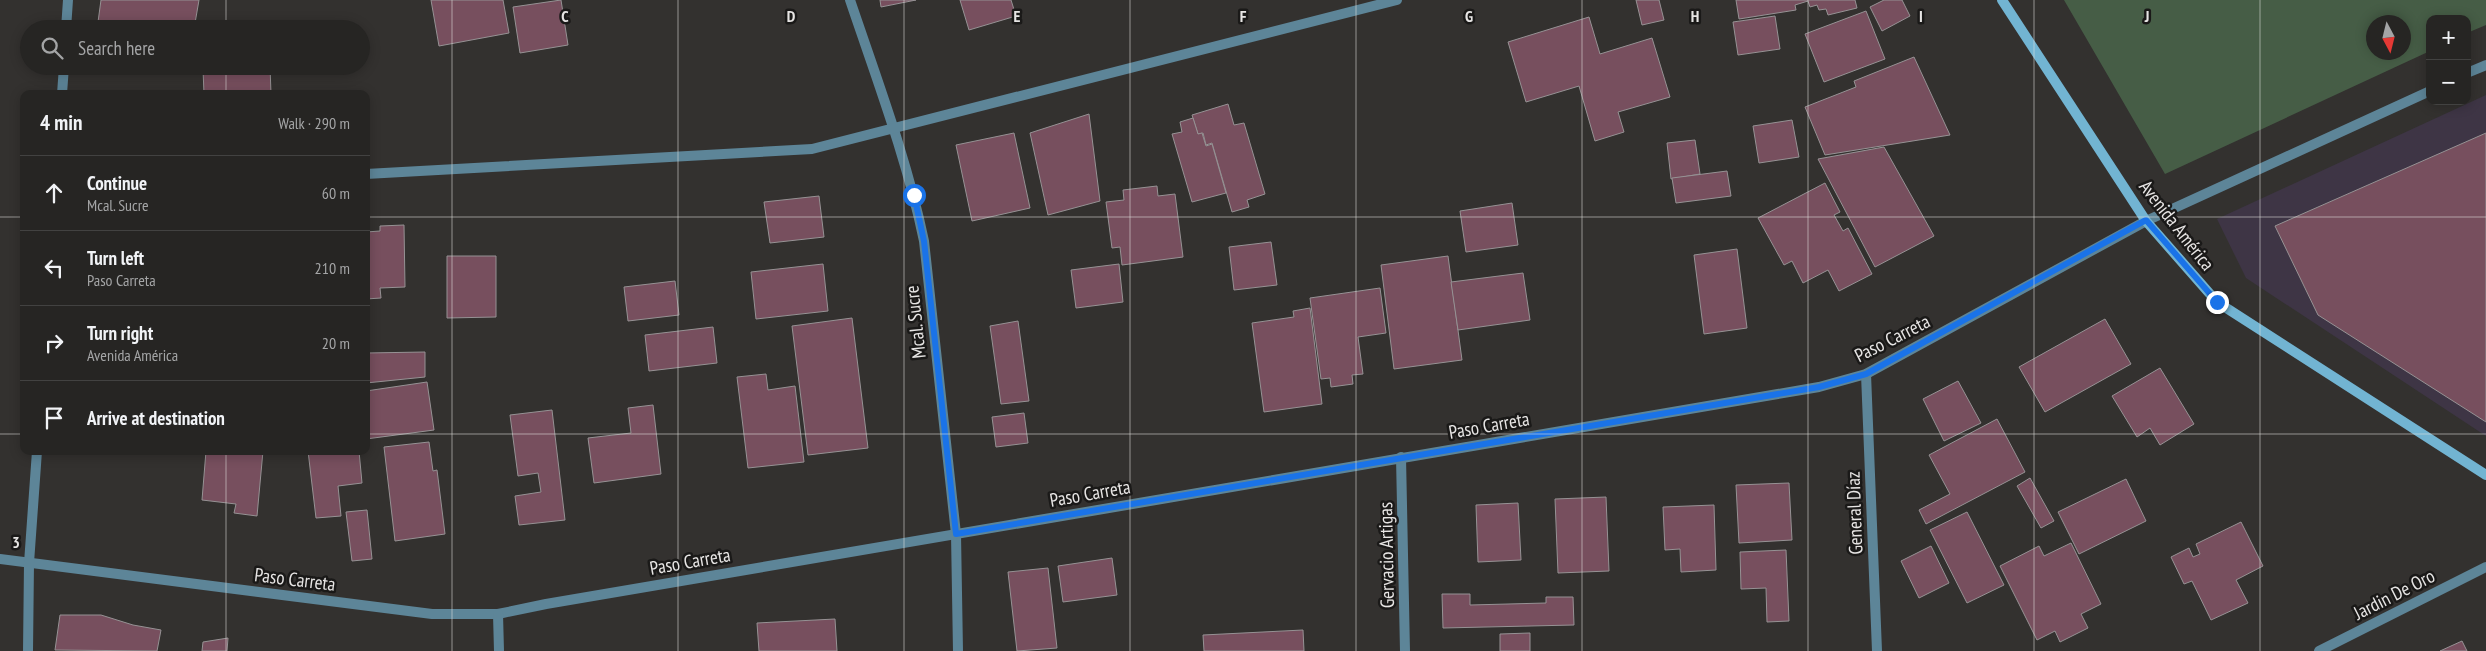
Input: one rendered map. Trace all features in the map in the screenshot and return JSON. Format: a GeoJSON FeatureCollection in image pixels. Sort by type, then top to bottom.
{"type":"FeatureCollection","features":[{"type":"Feature","properties":{"kind":"main road","name":"Avenida América"},"geometry":{"type":"LineString","coordinates":[[2002,0],[2146,220],[2217,302],[2486,475]]}},
{"type":"Feature","properties":{"kind":"street"},"geometry":{"type":"LineString","coordinates":[[67,20],[68,0]]}},
{"type":"Feature","properties":{"kind":"street","name":"Mcal. Sucre"},"geometry":{"type":"LineString","coordinates":[[850,0],[894,128],[914,195],[924,241],[956,534],[958,651]]}},
{"type":"Feature","properties":{"kind":"street"},"geometry":{"type":"LineString","coordinates":[[370,174],[812,149],[1396,0]]}},
{"type":"Feature","properties":{"kind":"street"},"geometry":{"type":"LineString","coordinates":[[2471,71],[2486,65]]}},
{"type":"Feature","properties":{"kind":"street"},"geometry":{"type":"LineString","coordinates":[[62,90],[63,75]]}},
{"type":"Feature","properties":{"kind":"street","name":"Paso Carreta"},"geometry":{"type":"LineString","coordinates":[[0,559],[432,614],[498,614],[555,602],[1819,387],[1866,374],[2146,220],[2426,92]]}},
{"type":"Feature","properties":{"kind":"street","name":"General Díaz"},"geometry":{"type":"LineString","coordinates":[[1866,374],[1876,651]]}},
{"type":"Feature","properties":{"kind":"street"},"geometry":{"type":"LineString","coordinates":[[28,651],[29,563],[37,455]]}},
{"type":"Feature","properties":{"kind":"street","name":"Gervacio Artigas"},"geometry":{"type":"LineString","coordinates":[[1401,458],[1405,651]]}},
{"type":"Feature","properties":{"kind":"street","name":"Jardin De Oro"},"geometry":{"type":"LineString","coordinates":[[2319,651],[2486,567]]}},
{"type":"Feature","properties":{"kind":"street"},"geometry":{"type":"LineString","coordinates":[[498,614],[498,651]]}},
{"type":"Feature","properties":{"kind":"shaded area"},"geometry":{"type":"Polygon","coordinates":[[[2486,95],[2486,436],[2246,278],[2217,219],[2464,105],[2471,105],[2471,102],[2486,95]]]}},
{"type":"Feature","properties":{"kind":"green space"},"geometry":{"type":"Polygon","coordinates":[[[2064,0],[2486,0],[2486,25],[2471,31],[2471,15],[2426,15],[2426,53],[2411,60],[2411,15],[2366,15],[2366,60],[2411,60],[2165,174],[2064,0]]]}},
{"type":"Feature","properties":{"kind":"building"},"geometry":{"type":"Polygon","coordinates":[[[101,0],[199,0],[196,20],[98,20],[101,0]]]}},
{"type":"Feature","properties":{"kind":"building"},"geometry":{"type":"Polygon","coordinates":[[[431,0],[503,0],[509,33],[439,46],[431,0]]]}},
{"type":"Feature","properties":{"kind":"building"},"geometry":{"type":"Polygon","coordinates":[[[561,0],[568,45],[520,53],[513,7],[561,0]]]}},
{"type":"Feature","properties":{"kind":"building"},"geometry":{"type":"Polygon","coordinates":[[[880,0],[916,0],[881,7],[880,0]]]}},
{"type":"Feature","properties":{"kind":"building"},"geometry":{"type":"Polygon","coordinates":[[[960,0],[1011,0],[1016,16],[969,30],[960,0]]]}},
{"type":"Feature","properties":{"kind":"building"},"geometry":{"type":"Polygon","coordinates":[[[1636,0],[1659,0],[1664,20],[1642,25],[1636,0]]]}},
{"type":"Feature","properties":{"kind":"building"},"geometry":{"type":"Polygon","coordinates":[[[1736,0],[1855,0],[1857,8],[1828,15],[1826,9],[1819,10],[1817,5],[1810,7],[1808,1],[1795,5],[1796,10],[1739,19],[1736,0]]]}},
{"type":"Feature","properties":{"kind":"building"},"geometry":{"type":"Polygon","coordinates":[[[1884,0],[1902,0],[1910,16],[1882,31],[1870,7],[1884,0]]]}},
{"type":"Feature","properties":{"kind":"building"},"geometry":{"type":"Polygon","coordinates":[[[1866,11],[1885,59],[1824,82],[1805,34],[1866,11]]]}},
{"type":"Feature","properties":{"kind":"building"},"geometry":{"type":"Polygon","coordinates":[[[1775,16],[1780,49],[1738,55],[1733,22],[1775,16]]]}},
{"type":"Feature","properties":{"kind":"building"},"geometry":{"type":"Polygon","coordinates":[[[1589,17],[1600,54],[1652,38],[1670,97],[1618,112],[1624,132],[1595,141],[1579,86],[1526,102],[1508,42],[1589,17]]]}},
{"type":"Feature","properties":{"kind":"building"},"geometry":{"type":"Polygon","coordinates":[[[1914,57],[1950,135],[1825,155],[1805,107],[1856,87],[1854,81],[1914,57]]]}},
{"type":"Feature","properties":{"kind":"building"},"geometry":{"type":"Polygon","coordinates":[[[203,75],[270,75],[271,90],[204,90],[203,75]]]}},
{"type":"Feature","properties":{"kind":"building"},"geometry":{"type":"Polygon","coordinates":[[[1228,104],[1234,125],[1244,123],[1265,194],[1247,200],[1249,207],[1232,212],[1212,143],[1206,145],[1203,133],[1198,134],[1192,115],[1228,104]]]}},
{"type":"Feature","properties":{"kind":"building"},"geometry":{"type":"Polygon","coordinates":[[[1089,114],[1100,201],[1048,215],[1030,133],[1089,114]]]}},
{"type":"Feature","properties":{"kind":"building"},"geometry":{"type":"Polygon","coordinates":[[[1193,118],[1198,134],[1202,133],[1206,146],[1212,144],[1226,193],[1192,202],[1172,134],[1182,132],[1180,122],[1193,118]]]}},
{"type":"Feature","properties":{"kind":"building"},"geometry":{"type":"Polygon","coordinates":[[[1792,120],[1799,157],[1759,163],[1753,126],[1792,120]]]}},
{"type":"Feature","properties":{"kind":"building"},"geometry":{"type":"Polygon","coordinates":[[[1014,133],[1030,208],[972,221],[956,145],[1014,133]]]}},
{"type":"Feature","properties":{"kind":"building"},"geometry":{"type":"Polygon","coordinates":[[[2486,133],[2486,422],[2318,315],[2275,226],[2486,133]]]}},
{"type":"Feature","properties":{"kind":"building"},"geometry":{"type":"Polygon","coordinates":[[[1695,140],[1700,174],[1671,179],[1667,143],[1695,140]]]}},
{"type":"Feature","properties":{"kind":"building"},"geometry":{"type":"Polygon","coordinates":[[[1884,147],[1934,236],[1875,267],[1818,159],[1884,147]]]}},
{"type":"Feature","properties":{"kind":"building"},"geometry":{"type":"Polygon","coordinates":[[[1727,171],[1731,196],[1676,203],[1672,178],[1727,171]]]}},
{"type":"Feature","properties":{"kind":"building"},"geometry":{"type":"Polygon","coordinates":[[[1825,183],[1840,212],[1834,215],[1843,231],[1848,228],[1872,274],[1839,291],[1828,270],[1803,283],[1792,261],[1784,265],[1758,218],[1825,183]]]}},
{"type":"Feature","properties":{"kind":"building"},"geometry":{"type":"Polygon","coordinates":[[[1157,186],[1158,196],[1175,194],[1183,257],[1122,265],[1120,247],[1112,248],[1106,202],[1124,200],[1123,190],[1157,186]]]}},
{"type":"Feature","properties":{"kind":"building"},"geometry":{"type":"Polygon","coordinates":[[[819,196],[824,237],[770,243],[764,202],[819,196]]]}},
{"type":"Feature","properties":{"kind":"building"},"geometry":{"type":"Polygon","coordinates":[[[1512,203],[1518,245],[1466,252],[1460,211],[1512,203]]]}},
{"type":"Feature","properties":{"kind":"building"},"geometry":{"type":"Polygon","coordinates":[[[404,225],[405,287],[380,288],[381,298],[370,299],[370,232],[380,231],[380,226],[404,225]]]}},
{"type":"Feature","properties":{"kind":"building"},"geometry":{"type":"Polygon","coordinates":[[[1271,242],[1277,285],[1234,290],[1229,247],[1271,242]]]}},
{"type":"Feature","properties":{"kind":"building"},"geometry":{"type":"Polygon","coordinates":[[[1737,249],[1747,328],[1704,334],[1694,255],[1737,249]]]}},
{"type":"Feature","properties":{"kind":"building"},"geometry":{"type":"Polygon","coordinates":[[[447,256],[496,256],[496,317],[447,318],[447,256]]]}},
{"type":"Feature","properties":{"kind":"building"},"geometry":{"type":"Polygon","coordinates":[[[1448,256],[1462,360],[1394,369],[1381,265],[1448,256]]]}},
{"type":"Feature","properties":{"kind":"building"},"geometry":{"type":"Polygon","coordinates":[[[823,264],[828,311],[756,319],[751,272],[823,264]]]}},
{"type":"Feature","properties":{"kind":"building"},"geometry":{"type":"Polygon","coordinates":[[[1119,264],[1123,302],[1076,308],[1071,270],[1119,264]]]}},
{"type":"Feature","properties":{"kind":"building"},"geometry":{"type":"Polygon","coordinates":[[[1523,273],[1530,320],[1458,330],[1451,282],[1523,273]]]}},
{"type":"Feature","properties":{"kind":"building"},"geometry":{"type":"Polygon","coordinates":[[[675,281],[679,315],[628,321],[624,287],[675,281]]]}},
{"type":"Feature","properties":{"kind":"building"},"geometry":{"type":"Polygon","coordinates":[[[1380,288],[1386,333],[1358,337],[1363,374],[1352,375],[1353,384],[1331,387],[1330,378],[1321,379],[1310,298],[1380,288]]]}},
{"type":"Feature","properties":{"kind":"building"},"geometry":{"type":"Polygon","coordinates":[[[1310,308],[1322,404],[1264,412],[1252,323],[1294,317],[1293,311],[1310,308]]]}},
{"type":"Feature","properties":{"kind":"building"},"geometry":{"type":"Polygon","coordinates":[[[852,318],[868,448],[808,455],[792,326],[852,318]]]}},
{"type":"Feature","properties":{"kind":"building"},"geometry":{"type":"Polygon","coordinates":[[[2105,319],[2131,364],[2045,412],[2019,367],[2105,319]]]}},
{"type":"Feature","properties":{"kind":"building"},"geometry":{"type":"Polygon","coordinates":[[[1018,321],[1029,401],[1001,404],[990,326],[1018,321]]]}},
{"type":"Feature","properties":{"kind":"building"},"geometry":{"type":"Polygon","coordinates":[[[713,327],[717,363],[649,371],[645,335],[713,327]]]}},
{"type":"Feature","properties":{"kind":"building"},"geometry":{"type":"Polygon","coordinates":[[[425,352],[425,377],[370,383],[370,353],[425,352]]]}},
{"type":"Feature","properties":{"kind":"building"},"geometry":{"type":"Polygon","coordinates":[[[2160,368],[2194,424],[2160,445],[2150,428],[2137,437],[2112,396],[2160,368]]]}},
{"type":"Feature","properties":{"kind":"building"},"geometry":{"type":"Polygon","coordinates":[[[766,374],[768,390],[795,386],[804,462],[748,468],[737,377],[766,374]]]}},
{"type":"Feature","properties":{"kind":"building"},"geometry":{"type":"Polygon","coordinates":[[[1958,381],[1981,423],[1944,441],[1923,399],[1958,381]]]}},
{"type":"Feature","properties":{"kind":"building"},"geometry":{"type":"Polygon","coordinates":[[[427,382],[434,430],[370,438],[370,390],[427,382]]]}},
{"type":"Feature","properties":{"kind":"building"},"geometry":{"type":"Polygon","coordinates":[[[653,405],[661,474],[594,483],[588,438],[631,433],[628,408],[653,405]]]}},
{"type":"Feature","properties":{"kind":"building"},"geometry":{"type":"Polygon","coordinates":[[[552,410],[565,520],[519,525],[515,496],[541,492],[538,473],[518,476],[510,415],[552,410]]]}},
{"type":"Feature","properties":{"kind":"building"},"geometry":{"type":"Polygon","coordinates":[[[1024,413],[1028,443],[996,447],[992,417],[1024,413]]]}},
{"type":"Feature","properties":{"kind":"building"},"geometry":{"type":"Polygon","coordinates":[[[1997,419],[2025,472],[1926,524],[1919,510],[1950,494],[1929,455],[1997,419]]]}},
{"type":"Feature","properties":{"kind":"building"},"geometry":{"type":"Polygon","coordinates":[[[429,442],[433,471],[437,470],[445,534],[395,541],[384,447],[429,442]]]}},
{"type":"Feature","properties":{"kind":"building"},"geometry":{"type":"Polygon","coordinates":[[[206,455],[263,455],[257,516],[234,513],[236,504],[202,500],[206,455]]]}},
{"type":"Feature","properties":{"kind":"building"},"geometry":{"type":"Polygon","coordinates":[[[308,455],[359,455],[362,483],[338,486],[341,516],[316,518],[308,455]]]}},
{"type":"Feature","properties":{"kind":"building"},"geometry":{"type":"Polygon","coordinates":[[[2030,478],[2054,521],[2041,528],[2017,486],[2030,478]]]}},
{"type":"Feature","properties":{"kind":"building"},"geometry":{"type":"Polygon","coordinates":[[[2126,479],[2146,521],[2079,554],[2058,512],[2126,479]]]}},
{"type":"Feature","properties":{"kind":"building"},"geometry":{"type":"Polygon","coordinates":[[[1789,483],[1792,540],[1739,543],[1736,485],[1789,483]]]}},
{"type":"Feature","properties":{"kind":"building"},"geometry":{"type":"Polygon","coordinates":[[[1606,497],[1609,571],[1558,573],[1555,499],[1606,497]]]}},
{"type":"Feature","properties":{"kind":"building"},"geometry":{"type":"Polygon","coordinates":[[[1518,503],[1521,560],[1478,562],[1476,505],[1518,503]]]}},
{"type":"Feature","properties":{"kind":"building"},"geometry":{"type":"Polygon","coordinates":[[[1714,505],[1716,570],[1681,572],[1680,549],[1665,550],[1663,507],[1714,505]]]}},
{"type":"Feature","properties":{"kind":"building"},"geometry":{"type":"Polygon","coordinates":[[[367,510],[372,559],[352,561],[346,512],[367,510]]]}},
{"type":"Feature","properties":{"kind":"building"},"geometry":{"type":"Polygon","coordinates":[[[1967,512],[2004,585],[1967,603],[1930,530],[1967,512]]]}},
{"type":"Feature","properties":{"kind":"building"},"geometry":{"type":"Polygon","coordinates":[[[2241,522],[2263,566],[2236,580],[2248,603],[2211,620],[2192,581],[2184,584],[2171,557],[2189,548],[2193,557],[2200,554],[2196,544],[2241,522]]]}},
{"type":"Feature","properties":{"kind":"building"},"geometry":{"type":"Polygon","coordinates":[[[2071,543],[2101,604],[2081,614],[2088,628],[2060,642],[2055,631],[2037,640],[2000,566],[2039,546],[2044,556],[2071,543]]]}},
{"type":"Feature","properties":{"kind":"building"},"geometry":{"type":"Polygon","coordinates":[[[1931,546],[1949,583],[1919,598],[1901,561],[1931,546]]]}},
{"type":"Feature","properties":{"kind":"building"},"geometry":{"type":"Polygon","coordinates":[[[1786,550],[1789,621],[1767,622],[1766,588],[1741,589],[1740,552],[1786,550]]]}},
{"type":"Feature","properties":{"kind":"building"},"geometry":{"type":"Polygon","coordinates":[[[1112,558],[1117,595],[1063,602],[1058,566],[1112,558]]]}},
{"type":"Feature","properties":{"kind":"building"},"geometry":{"type":"Polygon","coordinates":[[[1048,568],[1057,648],[1017,651],[1008,572],[1048,568]]]}},
{"type":"Feature","properties":{"kind":"building"},"geometry":{"type":"Polygon","coordinates":[[[1442,594],[1470,594],[1470,605],[1546,603],[1546,597],[1573,597],[1574,625],[1443,628],[1442,594]]]}},
{"type":"Feature","properties":{"kind":"building"},"geometry":{"type":"Polygon","coordinates":[[[60,615],[101,615],[133,625],[161,630],[157,651],[55,650],[60,615]]]}},
{"type":"Feature","properties":{"kind":"building"},"geometry":{"type":"Polygon","coordinates":[[[835,619],[837,651],[759,651],[757,623],[835,619]]]}},
{"type":"Feature","properties":{"kind":"building"},"geometry":{"type":"Polygon","coordinates":[[[1303,630],[1304,651],[1204,651],[1203,635],[1303,630]]]}},
{"type":"Feature","properties":{"kind":"building"},"geometry":{"type":"Polygon","coordinates":[[[1530,633],[1530,651],[1500,651],[1500,634],[1530,633]]]}},
{"type":"Feature","properties":{"kind":"building"},"geometry":{"type":"Polygon","coordinates":[[[228,638],[227,651],[202,651],[203,642],[228,638]]]}},
{"type":"Feature","properties":{"kind":"building"},"geometry":{"type":"Polygon","coordinates":[[[2462,641],[2467,651],[2440,651],[2462,641]]]}},
{"type":"Feature","properties":{"kind":"route"},"geometry":{"type":"LineString","coordinates":[[914,195],[924,241],[956,534],[1819,387],[1866,374],[2146,220],[2217,302]]}}]}
